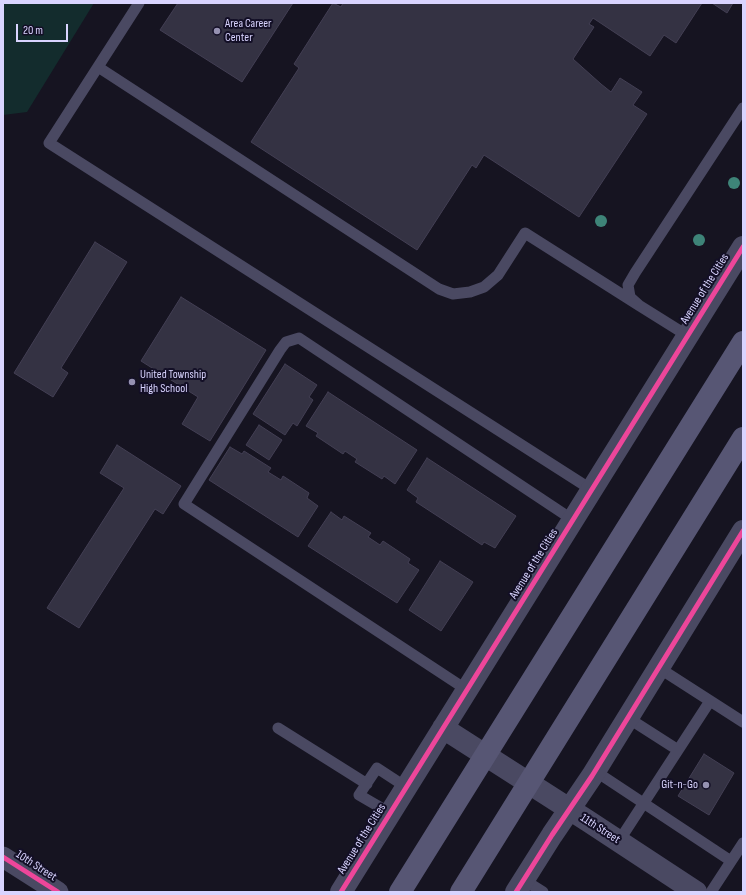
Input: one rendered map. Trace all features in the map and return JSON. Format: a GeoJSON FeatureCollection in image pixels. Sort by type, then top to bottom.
{"type":"FeatureCollection","features":[{"type":"Feature","properties":{"kind":"main road"},"geometry":{"type":"LineString","coordinates":[[400,892],[743,342]]}},
{"type":"Feature","properties":{"kind":"main road"},"geometry":{"type":"LineString","coordinates":[[461,892],[743,438]]}},
{"type":"Feature","properties":{"kind":"street","name":"Avenue of the Cities"},"geometry":{"type":"LineString","coordinates":[[341,892],[743,247]]}},
{"type":"Feature","properties":{"kind":"street"},"geometry":{"type":"LineString","coordinates":[[520,886],[595,772],[743,531]]}},
{"type":"Feature","properties":{"kind":"street","name":"11th Street"},"geometry":{"type":"LineString","coordinates":[[443,728],[696,892]]}},
{"type":"Feature","properties":{"kind":"street","name":"10th Street"},"geometry":{"type":"LineString","coordinates":[[3,857],[58,892]]}},
{"type":"Feature","properties":{"kind":"lane"},"geometry":{"type":"LineString","coordinates":[[139,3],[49,143],[592,490]]}},
{"type":"Feature","properties":{"kind":"lane"},"geometry":{"type":"LineString","coordinates":[[98,67],[440,290],[454,294],[470,292],[484,287],[498,275],[525,233],[688,336]]}},
{"type":"Feature","properties":{"kind":"lane"},"geometry":{"type":"LineString","coordinates":[[640,306],[630,297],[628,285],[743,108]]}},
{"type":"Feature","properties":{"kind":"lane"},"geometry":{"type":"LineString","coordinates":[[467,690],[184,504],[280,350],[286,342],[299,338],[573,520]]}},
{"type":"Feature","properties":{"kind":"lane"},"geometry":{"type":"LineString","coordinates":[[659,668],[743,722]]}},
{"type":"Feature","properties":{"kind":"lane"},"geometry":{"type":"LineString","coordinates":[[619,841],[710,701]]}},
{"type":"Feature","properties":{"kind":"lane"},"geometry":{"type":"LineString","coordinates":[[628,718],[678,750]]}},
{"type":"Feature","properties":{"kind":"lane"},"geometry":{"type":"LineString","coordinates":[[278,728],[367,784]]}},
{"type":"Feature","properties":{"kind":"lane"},"geometry":{"type":"LineString","coordinates":[[390,813],[360,794],[376,768],[406,787]]}},
{"type":"Feature","properties":{"kind":"lane"},"geometry":{"type":"LineString","coordinates":[[595,772],[731,862]]}},
{"type":"Feature","properties":{"kind":"lane"},"geometry":{"type":"LineString","coordinates":[[711,892],[743,842]]}},
{"type":"Feature","properties":{"kind":"lane"},"geometry":{"type":"LineString","coordinates":[[520,886],[543,892]]}},
{"type":"Feature","properties":{"kind":"green space"},"geometry":{"type":"Polygon","coordinates":[[[3,3],[94,3],[27,112],[3,115],[3,3]]]}},
{"type":"Feature","properties":{"kind":"building"},"geometry":{"type":"Polygon","coordinates":[[[178,3],[293,3],[242,82],[160,30],[178,3]]]}},
{"type":"Feature","properties":{"kind":"building"},"geometry":{"type":"Polygon","coordinates":[[[333,3],[341,7],[343,3],[702,3],[676,43],[664,35],[650,56],[593,18],[589,24],[594,27],[573,59],[611,92],[620,78],[642,92],[633,105],[647,114],[579,217],[484,155],[476,168],[472,165],[417,250],[251,142],[299,68],[294,64],[333,3]]]}},
{"type":"Feature","properties":{"kind":"building"},"geometry":{"type":"Polygon","coordinates":[[[712,3],[733,3],[727,13],[712,3]]]}},
{"type":"Feature","properties":{"kind":"building"},"geometry":{"type":"Polygon","coordinates":[[[95,242],[127,262],[61,368],[68,373],[53,397],[14,373],[95,242]]]}},
{"type":"Feature","properties":{"kind":"building"},"geometry":{"type":"Polygon","coordinates":[[[181,297],[266,350],[210,441],[182,424],[198,397],[141,361],[181,297]]]}},
{"type":"Feature","properties":{"kind":"building"},"geometry":{"type":"Polygon","coordinates":[[[285,364],[317,385],[309,397],[313,400],[297,426],[293,423],[285,435],[253,414],[285,364]]]}},
{"type":"Feature","properties":{"kind":"building"},"geometry":{"type":"Polygon","coordinates":[[[328,392],[417,450],[395,484],[384,476],[382,479],[355,462],[357,459],[345,451],[343,454],[316,436],[318,433],[306,426],[328,392]]]}},
{"type":"Feature","properties":{"kind":"building"},"geometry":{"type":"Polygon","coordinates":[[[259,425],[282,440],[269,460],[246,445],[259,425]]]}},
{"type":"Feature","properties":{"kind":"building"},"geometry":{"type":"Polygon","coordinates":[[[117,445],[181,486],[163,514],[155,509],[79,628],[47,608],[124,488],[100,473],[117,445]]]}},
{"type":"Feature","properties":{"kind":"building"},"geometry":{"type":"Polygon","coordinates":[[[230,447],[242,454],[244,451],[271,468],[268,472],[281,480],[283,476],[309,493],[307,498],[318,506],[298,537],[209,480],[230,447]]]}},
{"type":"Feature","properties":{"kind":"building"},"geometry":{"type":"Polygon","coordinates":[[[427,458],[516,516],[495,548],[484,542],[482,545],[416,502],[418,498],[407,490],[427,458]]]}},
{"type":"Feature","properties":{"kind":"building"},"geometry":{"type":"Polygon","coordinates":[[[331,512],[342,520],[344,516],[371,533],[368,537],[380,545],[383,541],[410,559],[408,563],[419,570],[397,603],[308,546],[331,512]]]}},
{"type":"Feature","properties":{"kind":"building"},"geometry":{"type":"Polygon","coordinates":[[[440,561],[473,582],[441,631],[409,610],[440,561]]]}},
{"type":"Feature","properties":{"kind":"building","name":"Git-n-Go"},"geometry":{"type":"Polygon","coordinates":[[[704,754],[734,773],[709,815],[678,796],[704,754]]]}},
{"type":"Feature","properties":{"kind":"cycle path"},"geometry":{"type":"LineString","coordinates":[[341,892],[743,247]]}},
{"type":"Feature","properties":{"kind":"cycle path"},"geometry":{"type":"LineString","coordinates":[[516,892],[592,776],[743,531]]}},
{"type":"Feature","properties":{"kind":"cycle path"},"geometry":{"type":"LineString","coordinates":[[3,857],[58,892]]}},
{"type":"Feature","properties":{"kind":"place","name":"Area Career Center"},"geometry":{"type":"Point","coordinates":[217,31]}},
{"type":"Feature","properties":{"kind":"place","name":"United Township High School"},"geometry":{"type":"Point","coordinates":[132,382]}},
{"type":"Feature","properties":{"kind":"place","name":"Git-n-Go"},"geometry":{"type":"Point","coordinates":[706,785]}}]}
